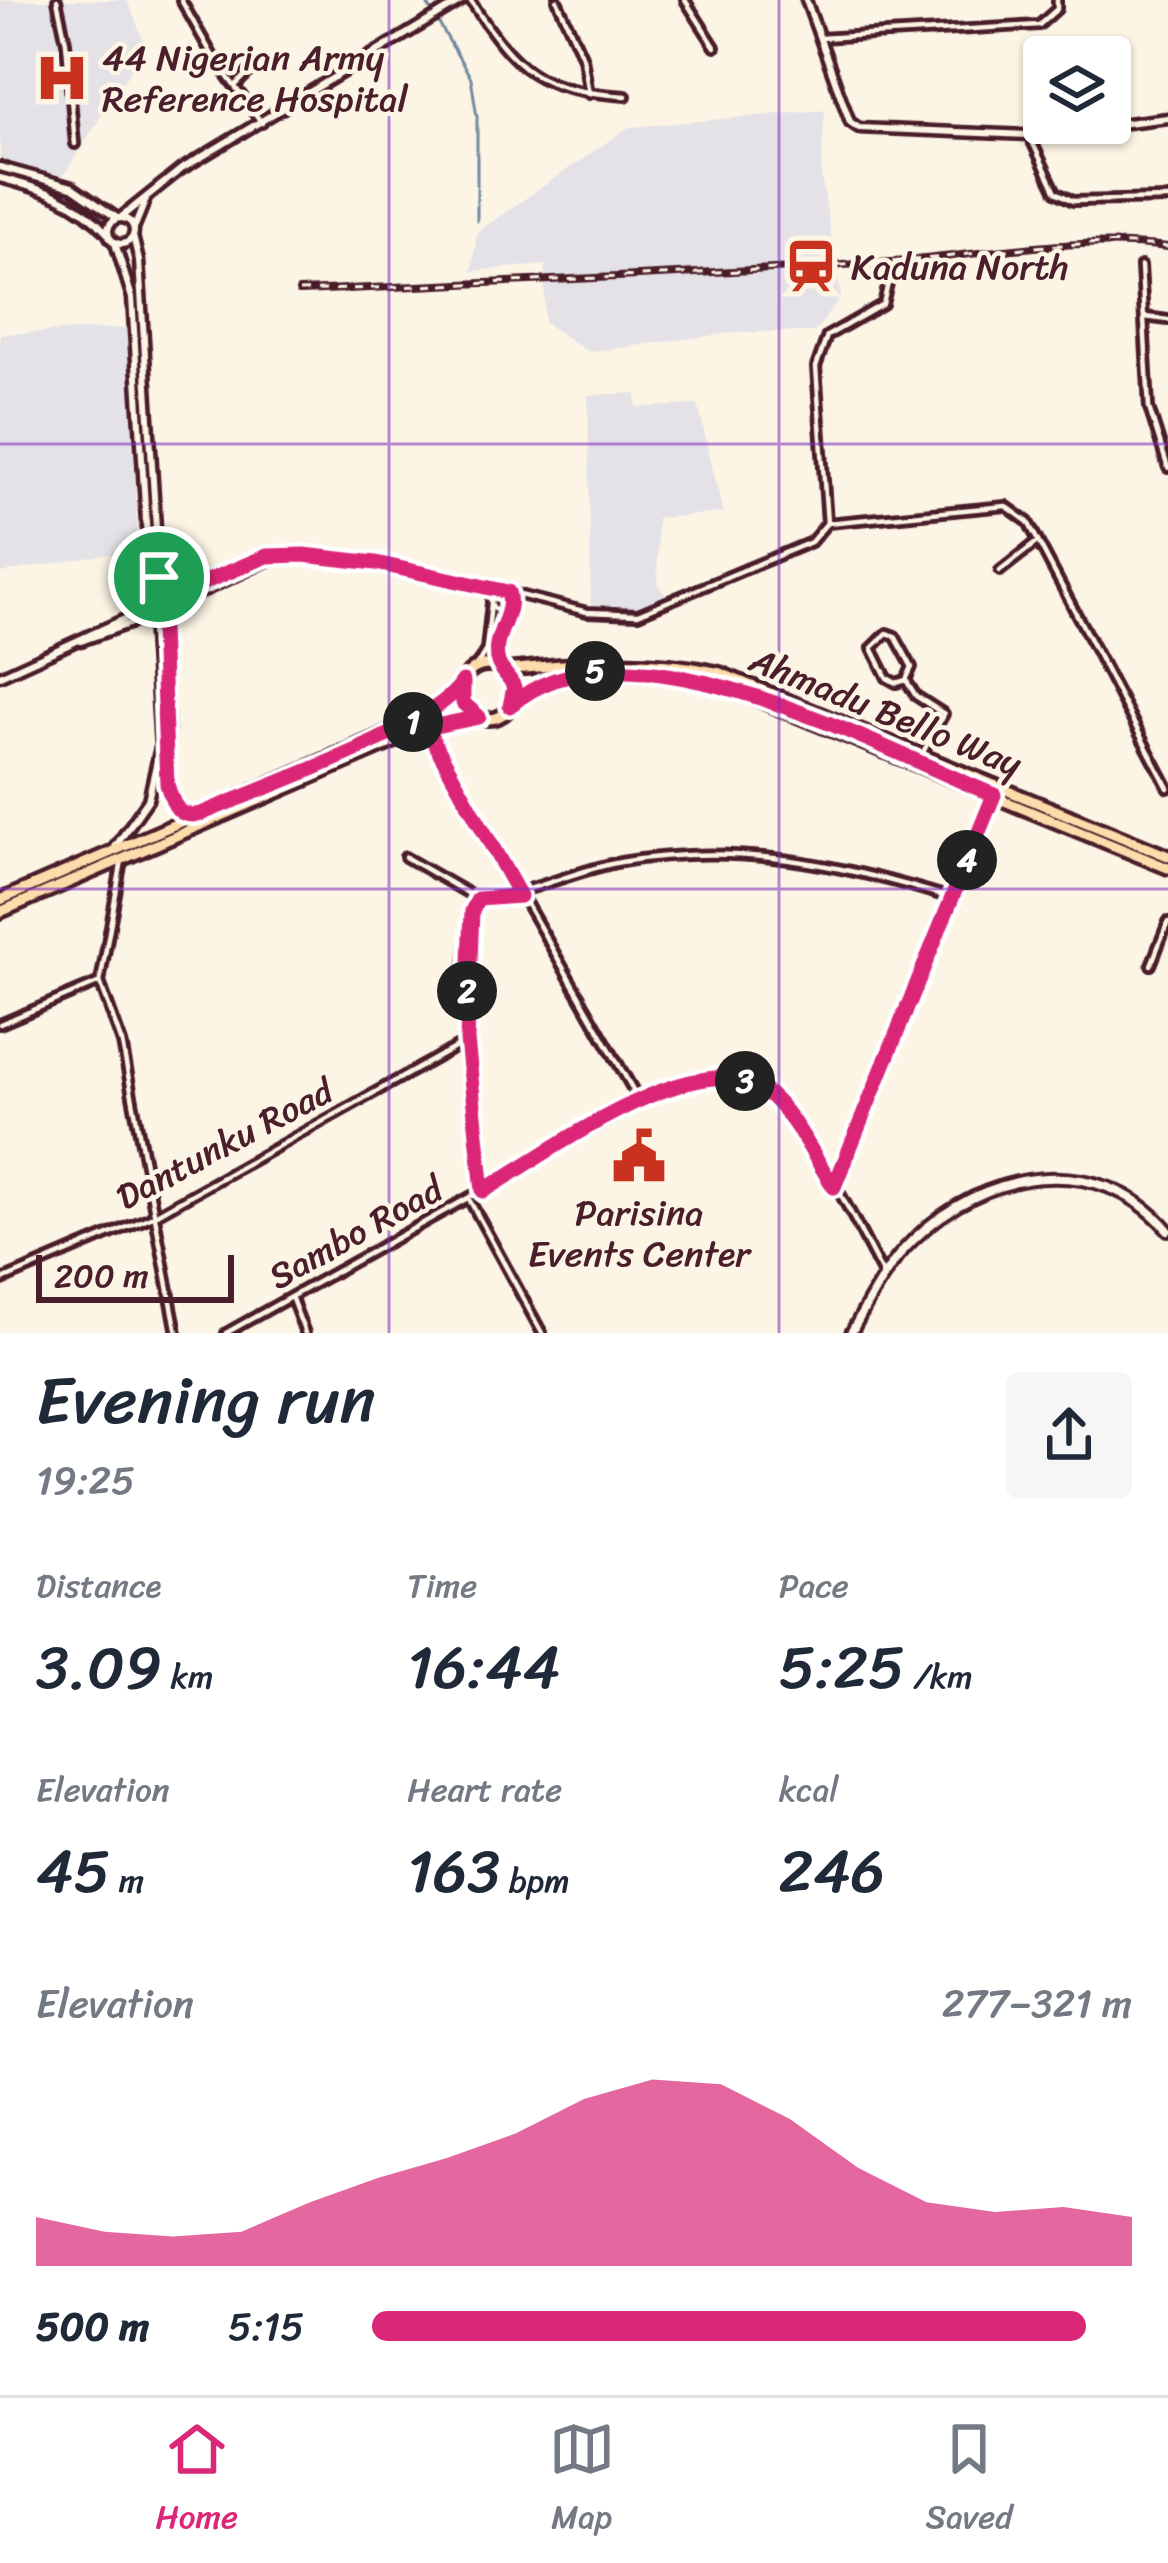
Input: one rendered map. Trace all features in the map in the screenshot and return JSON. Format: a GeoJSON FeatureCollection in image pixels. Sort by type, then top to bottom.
{"type":"FeatureCollection","features":[{"type":"Feature","properties":{"kind":"main road","name":"Ahmadu Bello Way"},"geometry":{"type":"LineString","coordinates":[[501,669],[627,659],[669,661],[756,685],[1168,856]]}},
{"type":"Feature","properties":{"kind":"main road"},"geometry":{"type":"LineString","coordinates":[[0,900],[421,718],[455,695],[475,668],[501,669],[514,687],[510,706],[499,716],[426,728],[0,911]]}},
{"type":"Feature","properties":{"kind":"main road","name":"Ahmadu Bello Way"},"geometry":{"type":"LineString","coordinates":[[510,706],[533,686],[562,674],[636,670],[712,681],[1168,868]]}},
{"type":"Feature","properties":{"kind":"main road"},"geometry":{"type":"LineString","coordinates":[[463,681],[463,703],[479,717]]}},
{"type":"Feature","properties":{"kind":"main road"},"geometry":{"type":"LineString","coordinates":[[851,1333],[884,1276],[942,1213],[1036,1175],[1084,1179],[1123,1193],[1168,1230]]}},
{"type":"Feature","properties":{"kind":"street"},"geometry":{"type":"LineString","coordinates":[[57,0],[68,58],[75,144]]}},
{"type":"Feature","properties":{"kind":"street"},"geometry":{"type":"LineString","coordinates":[[181,0],[262,123]]}},
{"type":"Feature","properties":{"kind":"street"},"geometry":{"type":"LineString","coordinates":[[107,234],[118,218],[180,170],[466,0],[513,62],[531,76],[554,88],[626,96]]}},
{"type":"Feature","properties":{"kind":"street"},"geometry":{"type":"LineString","coordinates":[[556,0],[584,58],[589,94]]}},
{"type":"Feature","properties":{"kind":"street"},"geometry":{"type":"LineString","coordinates":[[685,0],[716,47]]}},
{"type":"Feature","properties":{"kind":"street"},"geometry":{"type":"LineString","coordinates":[[806,0],[850,122],[859,128],[1023,135]]}},
{"type":"Feature","properties":{"kind":"street"},"geometry":{"type":"LineString","coordinates":[[820,38],[1039,25],[1057,9],[1057,0]]}},
{"type":"Feature","properties":{"kind":"street"},"geometry":{"type":"LineString","coordinates":[[235,86],[260,62]]}},
{"type":"Feature","properties":{"kind":"street"},"geometry":{"type":"LineString","coordinates":[[1131,123],[1168,118]]}},
{"type":"Feature","properties":{"kind":"street"},"geometry":{"type":"LineString","coordinates":[[1033,144],[1056,192],[1073,201],[1168,199]]}},
{"type":"Feature","properties":{"kind":"street"},"geometry":{"type":"LineString","coordinates":[[0,167],[72,187],[133,232],[163,630],[167,784],[176,810],[201,814]]}},
{"type":"Feature","properties":{"kind":"street"},"geometry":{"type":"LineString","coordinates":[[0,178],[56,194],[91,215],[115,243],[132,298],[160,729],[154,784],[138,820],[103,856]]}},
{"type":"Feature","properties":{"kind":"street"},"geometry":{"type":"LineString","coordinates":[[115,243],[124,244],[133,232],[146,199]]}},
{"type":"Feature","properties":{"kind":"street"},"geometry":{"type":"LineString","coordinates":[[1141,266],[1153,432],[1168,468]]}},
{"type":"Feature","properties":{"kind":"street"},"geometry":{"type":"LineString","coordinates":[[0,676],[81,640],[87,632],[151,611],[250,562],[278,556],[342,558],[477,582],[587,612],[654,611],[811,542],[827,523],[816,367],[827,336],[883,304],[890,275]]}},
{"type":"Feature","properties":{"kind":"street"},"geometry":{"type":"LineString","coordinates":[[1144,317],[1168,320]]}},
{"type":"Feature","properties":{"kind":"street"},"geometry":{"type":"LineString","coordinates":[[827,523],[1006,506],[1028,522],[1168,788]]}},
{"type":"Feature","properties":{"kind":"street"},"geometry":{"type":"LineString","coordinates":[[1000,571],[1037,542]]}},
{"type":"Feature","properties":{"kind":"street"},"geometry":{"type":"LineString","coordinates":[[161,606],[176,604],[278,556]]}},
{"type":"Feature","properties":{"kind":"street"},"geometry":{"type":"LineString","coordinates":[[159,577],[184,591]]}},
{"type":"Feature","properties":{"kind":"street"},"geometry":{"type":"LineString","coordinates":[[133,618],[149,581]]}},
{"type":"Feature","properties":{"kind":"street"},"geometry":{"type":"LineString","coordinates":[[477,582],[497,611],[530,598]]}},
{"type":"Feature","properties":{"kind":"street"},"geometry":{"type":"LineString","coordinates":[[491,601],[506,591]]}},
{"type":"Feature","properties":{"kind":"street"},"geometry":{"type":"LineString","coordinates":[[501,669],[497,638],[510,606],[506,591]]}},
{"type":"Feature","properties":{"kind":"street"},"geometry":{"type":"LineString","coordinates":[[475,668],[486,650],[491,601]]}},
{"type":"Feature","properties":{"kind":"street"},"geometry":{"type":"LineString","coordinates":[[163,630],[176,604]]}},
{"type":"Feature","properties":{"kind":"street"},"geometry":{"type":"LineString","coordinates":[[133,618],[153,634]]}},
{"type":"Feature","properties":{"kind":"street"},"geometry":{"type":"LineString","coordinates":[[906,680],[890,681],[872,648],[886,633],[895,636],[910,661],[906,680],[916,696],[944,714],[922,754]]}},
{"type":"Feature","properties":{"kind":"street"},"geometry":{"type":"LineString","coordinates":[[426,728],[640,1102]]}},
{"type":"Feature","properties":{"kind":"street"},"geometry":{"type":"LineString","coordinates":[[834,1187],[994,795]]}},
{"type":"Feature","properties":{"kind":"street"},"geometry":{"type":"LineString","coordinates":[[405,857],[478,899],[520,896],[620,862],[729,854],[779,855],[860,870],[951,898]]}},
{"type":"Feature","properties":{"kind":"street"},"geometry":{"type":"LineString","coordinates":[[122,860],[100,982],[120,1030],[177,1333]]}},
{"type":"Feature","properties":{"kind":"street"},"geometry":{"type":"LineString","coordinates":[[478,899],[467,978],[467,1040],[483,1191]]}},
{"type":"Feature","properties":{"kind":"street"},"geometry":{"type":"LineString","coordinates":[[1151,965],[1168,922]]}},
{"type":"Feature","properties":{"kind":"street"},"geometry":{"type":"LineString","coordinates":[[0,1024],[100,982]]}},
{"type":"Feature","properties":{"kind":"street","name":"Dantunku Road"},"geometry":{"type":"LineString","coordinates":[[0,1281],[153,1216],[467,1040]]}},
{"type":"Feature","properties":{"kind":"street","name":"Sambo Road"},"geometry":{"type":"LineString","coordinates":[[226,1333],[640,1102],[708,1075],[748,1082],[766,1091],[834,1187],[884,1276]]}},
{"type":"Feature","properties":{"kind":"street"},"geometry":{"type":"LineString","coordinates":[[469,1199],[542,1333]]}},
{"type":"Feature","properties":{"kind":"street"},"geometry":{"type":"LineString","coordinates":[[291,1299],[305,1333]]}},
{"type":"Feature","properties":{"kind":"shaded area","name":"44 Nigerian Army Reference Hospital"},"geometry":{"type":"Polygon","coordinates":[[[0,0],[127,0],[146,46],[63,176],[0,160],[0,0]]]}},
{"type":"Feature","properties":{"kind":"shaded area"},"geometry":{"type":"Polygon","coordinates":[[[825,110],[821,175],[841,296],[815,332],[739,332],[588,352],[544,322],[545,265],[472,271],[477,232],[629,127],[825,110]]]}},
{"type":"Feature","properties":{"kind":"shaded area"},"geometry":{"type":"Polygon","coordinates":[[[128,328],[138,549],[0,573],[0,334],[128,328]]]}},
{"type":"Feature","properties":{"kind":"shaded area"},"geometry":{"type":"Polygon","coordinates":[[[636,393],[637,407],[698,405],[723,513],[657,518],[658,585],[671,602],[641,614],[591,614],[588,395],[636,393]]]}},
{"type":"Feature","properties":{"kind":"waterway"},"geometry":{"type":"LineString","coordinates":[[425,0],[471,78],[477,117],[477,221]]}},
{"type":"Feature","properties":{"kind":"railway"},"geometry":{"type":"LineString","coordinates":[[299,291],[876,263],[1059,245],[1168,247]]}},
{"type":"Feature","properties":{"kind":"place","name":"44 Nigerian Army Reference Hospital"},"geometry":{"type":"Point","coordinates":[62,78]}},
{"type":"Feature","properties":{"kind":"place","name":"Kaduna North"},"geometry":{"type":"Point","coordinates":[811,266]}},
{"type":"Feature","properties":{"kind":"place","name":"Parisina Events Center"},"geometry":{"type":"Point","coordinates":[639,1156]}},
{"type":"Feature","properties":{"kind":"route"},"geometry":{"type":"LineString","coordinates":[[304,555],[486,584],[508,592],[512,601],[497,638],[498,667],[514,687],[510,706],[533,686],[562,674],[636,670],[675,674],[712,681],[994,795],[834,1187],[766,1091],[732,1077],[708,1075],[666,1088],[483,1191],[467,1040],[472,911],[478,899],[520,896],[426,728],[479,717],[463,703],[463,681],[455,695],[421,718],[201,814],[185,815],[176,810],[166,776],[169,732],[159,577],[184,591],[267,556],[304,555]]}}]}
